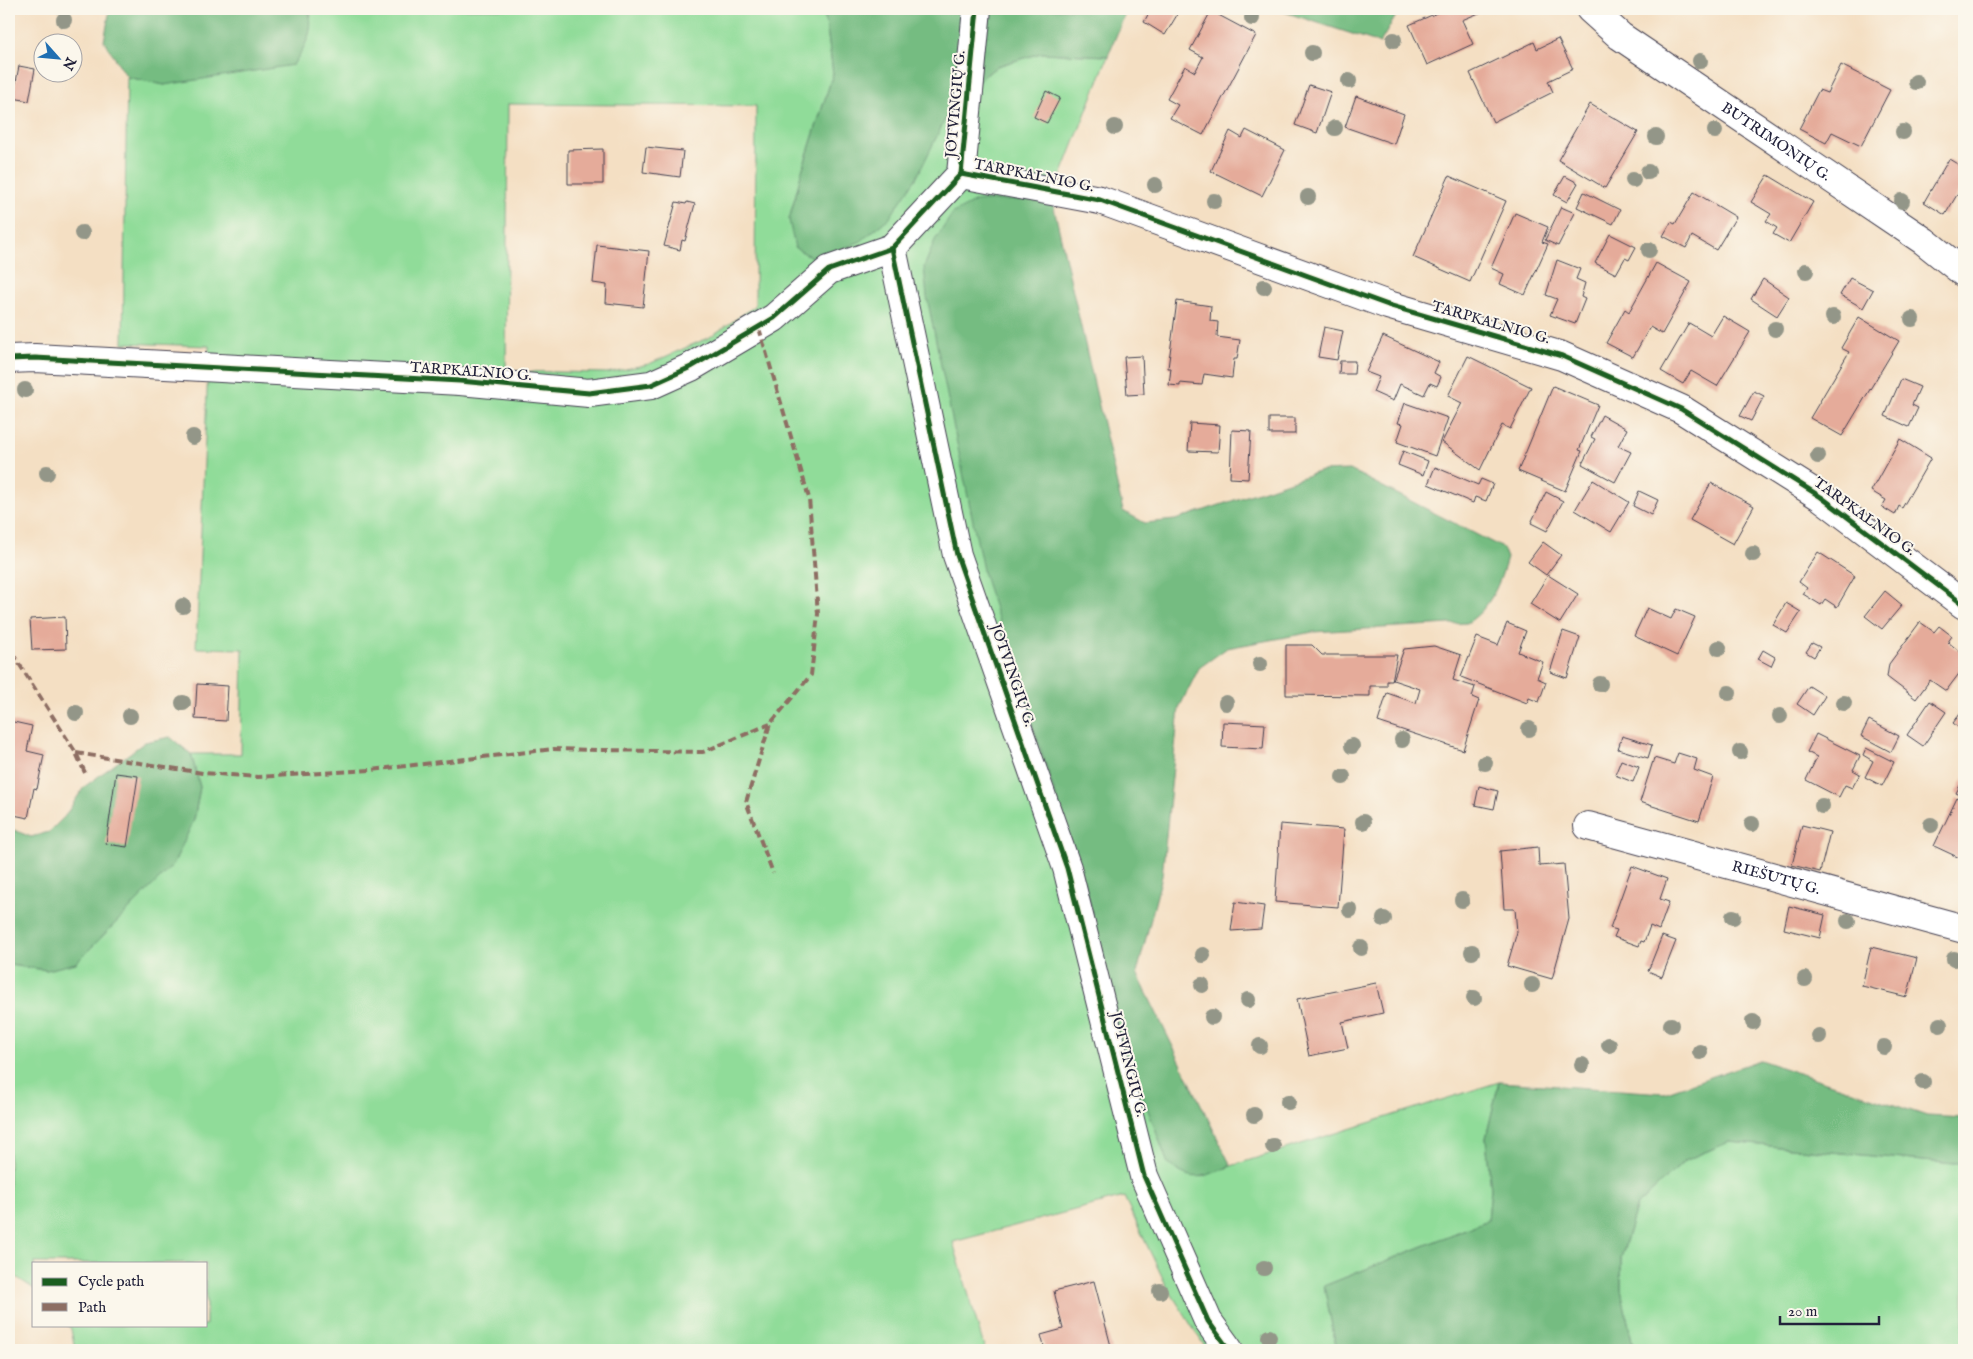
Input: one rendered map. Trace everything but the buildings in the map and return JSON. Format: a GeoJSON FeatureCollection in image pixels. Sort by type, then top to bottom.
{"type":"FeatureCollection","features":[{"type":"Feature","properties":{"kind":"street","name":"JOTVINGIŲ G."},"geometry":{"type":"LineString","coordinates":[[977,9],[961,174],[892,248],[957,555],[1067,868],[1144,1176],[1208,1320],[1229,1350]]}},
{"type":"Feature","properties":{"kind":"street","name":"BUTRIMONIŲ G."},"geometry":{"type":"LineString","coordinates":[[1590,9],[1620,36],[1924,241],[1964,273]]}},
{"type":"Feature","properties":{"kind":"street","name":"TARPKALNIO G."},"geometry":{"type":"LineString","coordinates":[[961,174],[1100,200],[1380,302],[1562,356],[1681,409],[1821,497],[1964,605]]}},
{"type":"Feature","properties":{"kind":"street","name":"TARPKALNIO G."},"geometry":{"type":"LineString","coordinates":[[9,360],[36,358],[460,381],[589,393],[651,385],[691,367],[774,318],[829,270],[892,248]]}},
{"type":"Feature","properties":{"kind":"street","name":"RIEŠUTŲ G."},"geometry":{"type":"LineString","coordinates":[[1588,826],[1964,929]]}},
{"type":"Feature","properties":{"kind":"green space"},"geometry":{"type":"Polygon","coordinates":[[[110,9],[308,9],[311,24],[305,45],[293,65],[164,85],[127,77],[104,41],[110,9]]]}},
{"type":"Feature","properties":{"kind":"green space"},"geometry":{"type":"Polygon","coordinates":[[[308,9],[822,9],[826,21],[833,74],[802,171],[789,220],[938,132],[954,101],[997,66],[1041,53],[1108,56],[1052,199],[1089,898],[1113,1016],[1201,1177],[1499,1082],[1486,1138],[1491,1189],[1488,1220],[1324,1286],[1337,1350],[1207,1350],[1167,1287],[1124,1197],[953,1242],[985,1350],[75,1350],[69,1326],[208,1326],[208,1262],[32,1262],[32,1288],[9,1272],[9,965],[47,970],[194,820],[200,787],[191,754],[241,754],[243,649],[196,648],[209,346],[123,343],[127,77],[165,85],[311,16],[308,9]],[[508,104],[506,371],[607,373],[649,364],[710,337],[755,306],[756,106],[508,104]]]}},
{"type":"Feature","properties":{"kind":"green space"},"geometry":{"type":"Polygon","coordinates":[[[822,9],[1127,9],[1108,56],[1041,53],[997,66],[954,101],[917,177],[890,217],[861,241],[817,260],[795,248],[789,220],[802,171],[833,74],[826,21],[822,9]]]}},
{"type":"Feature","properties":{"kind":"green space"},"geometry":{"type":"Polygon","coordinates":[[[1275,9],[1400,9],[1380,43],[1275,9]]]}},
{"type":"Feature","properties":{"kind":"green space"},"geometry":{"type":"Polygon","coordinates":[[[1052,199],[1123,511],[1145,523],[1175,520],[1321,471],[1350,470],[1503,548],[1507,558],[1493,595],[1482,610],[1467,623],[1313,632],[1227,648],[1199,668],[1179,708],[1162,876],[1137,973],[1231,1166],[1198,1177],[1185,1174],[1168,1164],[1113,1016],[1089,898],[984,575],[927,297],[924,267],[935,240],[953,213],[976,201],[1052,199]]]}},
{"type":"Feature","properties":{"kind":"green space"},"geometry":{"type":"Polygon","coordinates":[[[170,737],[191,754],[200,787],[194,820],[173,865],[76,963],[47,970],[9,965],[9,828],[31,837],[49,832],[65,816],[84,787],[145,742],[170,737]]]}},
{"type":"Feature","properties":{"kind":"green space"},"geometry":{"type":"Polygon","coordinates":[[[1760,1060],[1927,1116],[1964,1118],[1964,1163],[1954,1164],[1729,1142],[1686,1160],[1637,1205],[1621,1258],[1621,1290],[1634,1350],[1337,1350],[1324,1286],[1488,1220],[1491,1189],[1486,1138],[1499,1082],[1664,1093],[1760,1060]]]}},
{"type":"Feature","properties":{"kind":"green space"},"geometry":{"type":"Polygon","coordinates":[[[1729,1142],[1954,1164],[1964,1163],[1964,1350],[1634,1350],[1621,1290],[1621,1258],[1637,1205],[1686,1160],[1729,1142]]]}},
{"type":"Feature","properties":{"kind":"marked path"},"geometry":{"type":"LineString","coordinates":[[759,328],[809,498],[818,614],[811,675],[770,724],[746,802],[773,873]]}},
{"type":"Feature","properties":{"kind":"marked path"},"geometry":{"type":"LineString","coordinates":[[9,642],[11,651],[76,753],[86,775]]}},
{"type":"Feature","properties":{"kind":"marked path"},"geometry":{"type":"LineString","coordinates":[[76,753],[203,773],[258,777],[371,770],[553,749],[703,752],[770,724]]}},
{"type":"Feature","properties":{"kind":"cycle path"},"geometry":{"type":"LineString","coordinates":[[977,9],[961,174],[892,248],[957,555],[1067,868],[1144,1176],[1208,1321],[1229,1350]]}},
{"type":"Feature","properties":{"kind":"cycle path"},"geometry":{"type":"LineString","coordinates":[[961,174],[1100,200],[1388,305],[1562,356],[1681,409],[1821,497],[1964,605]]}},
{"type":"Feature","properties":{"kind":"cycle path"},"geometry":{"type":"LineString","coordinates":[[9,359],[35,358],[460,381],[589,393],[651,385],[691,367],[774,318],[829,270],[892,248]]}}]}
